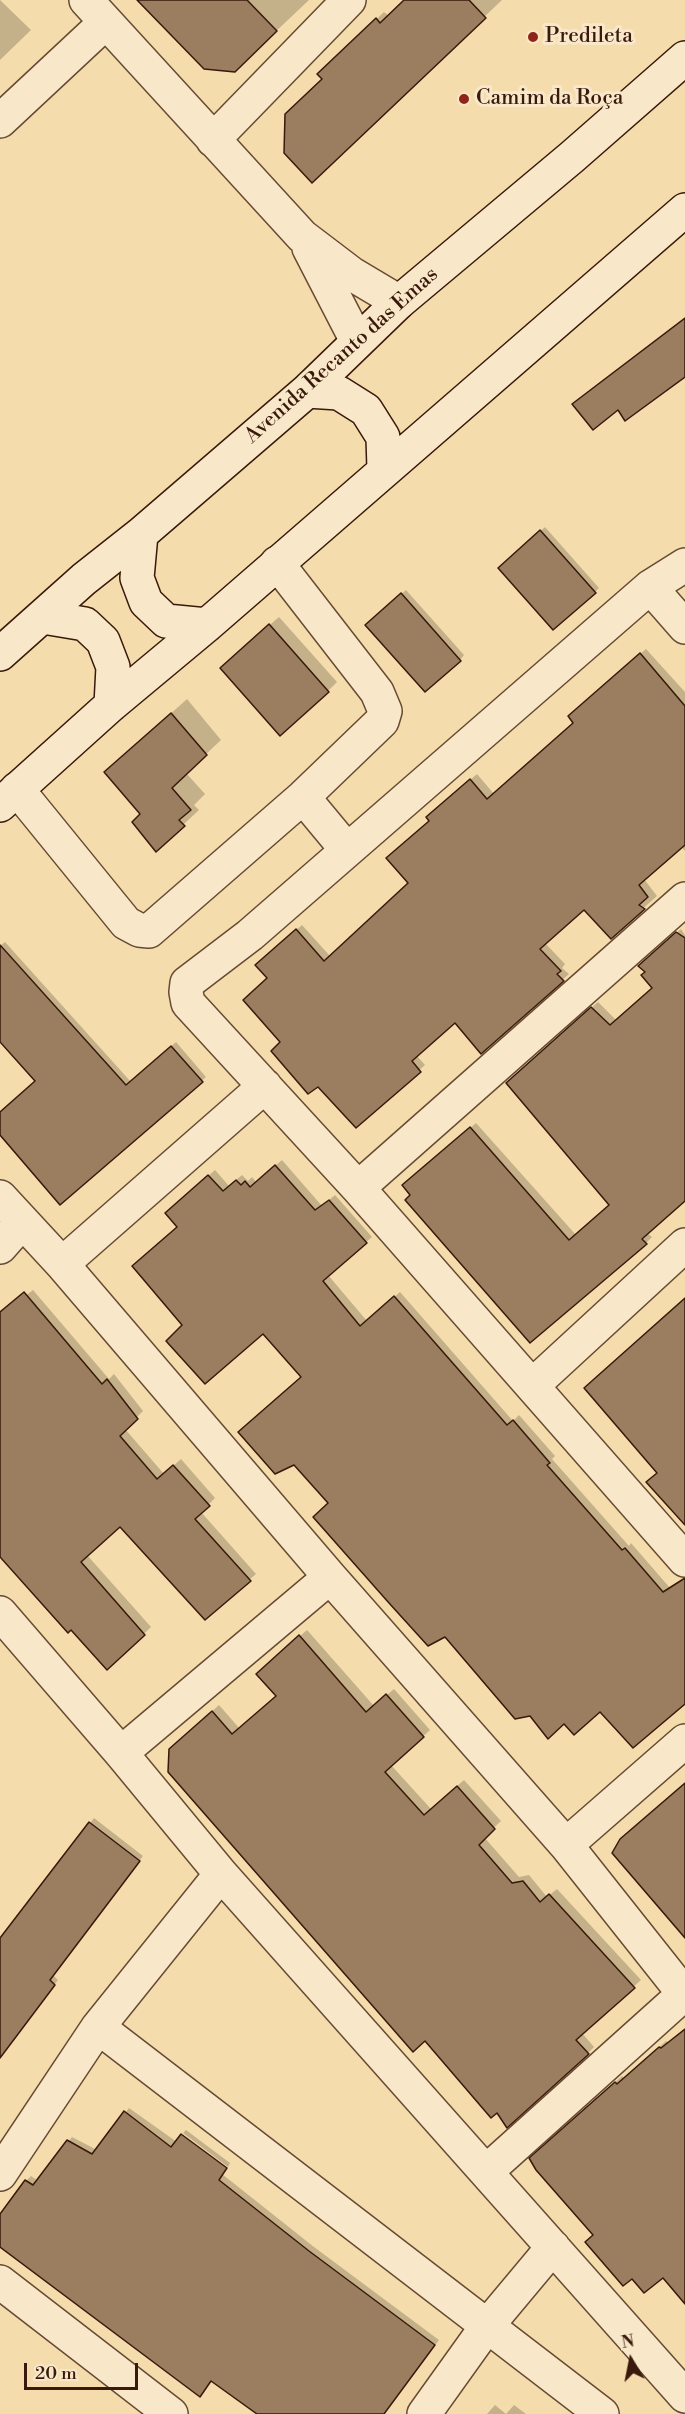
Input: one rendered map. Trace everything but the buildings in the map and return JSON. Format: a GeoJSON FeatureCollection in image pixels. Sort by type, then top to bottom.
{"type":"FeatureCollection","features":[{"type":"Feature","properties":{"kind":"street"},"geometry":{"type":"LineString","coordinates":[[213,140],[350,0]]}},
{"type":"Feature","properties":{"kind":"street"},"geometry":{"type":"LineString","coordinates":[[0,121],[96,11],[302,236],[352,274],[399,302]]}},
{"type":"Feature","properties":{"kind":"street","name":"Avenida Recanto das Emas"},"geometry":{"type":"LineString","coordinates":[[0,654],[84,579],[141,534],[307,391],[399,302],[572,157],[685,58]]}},
{"type":"Feature","properties":{"kind":"street"},"geometry":{"type":"LineString","coordinates":[[277,562],[377,692],[385,711],[382,721],[303,797],[149,931],[139,930],[126,923],[8,797],[111,705],[207,625],[277,562],[384,469],[685,210]]}},
{"type":"Feature","properties":{"kind":"street"},"geometry":{"type":"LineString","coordinates":[[302,236],[357,341]]}},
{"type":"Feature","properties":{"kind":"street"},"geometry":{"type":"LineString","coordinates":[[307,391],[339,393],[366,410],[383,437],[384,469]]}},
{"type":"Feature","properties":{"kind":"street"},"geometry":{"type":"LineString","coordinates":[[141,534],[137,578],[146,602],[166,621],[207,625]]}},
{"type":"Feature","properties":{"kind":"street"},"geometry":{"type":"LineString","coordinates":[[685,565],[650,587],[250,935],[187,983],[188,1004],[358,1188],[685,1560]]}},
{"type":"Feature","properties":{"kind":"street"},"geometry":{"type":"LineString","coordinates":[[650,587],[685,627]]}},
{"type":"Feature","properties":{"kind":"street"},"geometry":{"type":"LineString","coordinates":[[43,617],[85,624],[103,641],[113,667],[111,705]]}},
{"type":"Feature","properties":{"kind":"street"},"geometry":{"type":"LineString","coordinates":[[303,797],[347,850]]}},
{"type":"Feature","properties":{"kind":"street"},"geometry":{"type":"LineString","coordinates":[[358,1188],[685,899]]}},
{"type":"Feature","properties":{"kind":"street"},"geometry":{"type":"LineString","coordinates":[[62,1264],[265,1086]]}},
{"type":"Feature","properties":{"kind":"street"},"geometry":{"type":"LineString","coordinates":[[0,1197],[62,1264],[330,1577],[566,1845],[685,1994],[486,2171]]}},
{"type":"Feature","properties":{"kind":"street"},"geometry":{"type":"LineString","coordinates":[[0,1247],[22,1222]]}},
{"type":"Feature","properties":{"kind":"street"},"geometry":{"type":"LineString","coordinates":[[533,1385],[685,1245]]}},
{"type":"Feature","properties":{"kind":"street"},"geometry":{"type":"LineString","coordinates":[[122,1753],[330,1577]]}},
{"type":"Feature","properties":{"kind":"street"},"geometry":{"type":"LineString","coordinates":[[0,1613],[122,1753],[221,1874],[685,2396]]}},
{"type":"Feature","properties":{"kind":"street"},"geometry":{"type":"LineString","coordinates":[[566,1845],[685,1741]]}},
{"type":"Feature","properties":{"kind":"street"},"geometry":{"type":"LineString","coordinates":[[0,2174],[98,2027],[221,1874]]}},
{"type":"Feature","properties":{"kind":"street"},"geometry":{"type":"LineString","coordinates":[[98,2027],[602,2414]]}},
{"type":"Feature","properties":{"kind":"street"},"geometry":{"type":"LineString","coordinates":[[424,2414],[487,2326],[553,2247]]}},
{"type":"Feature","properties":{"kind":"street"},"geometry":{"type":"LineString","coordinates":[[0,2282],[171,2414]]}},
{"type":"Feature","properties":{"kind":"place","name":"Predileta"},"geometry":{"type":"Point","coordinates":[533,37]}},
{"type":"Feature","properties":{"kind":"place","name":"Camim da Roça"},"geometry":{"type":"Point","coordinates":[464,99]}}]}
